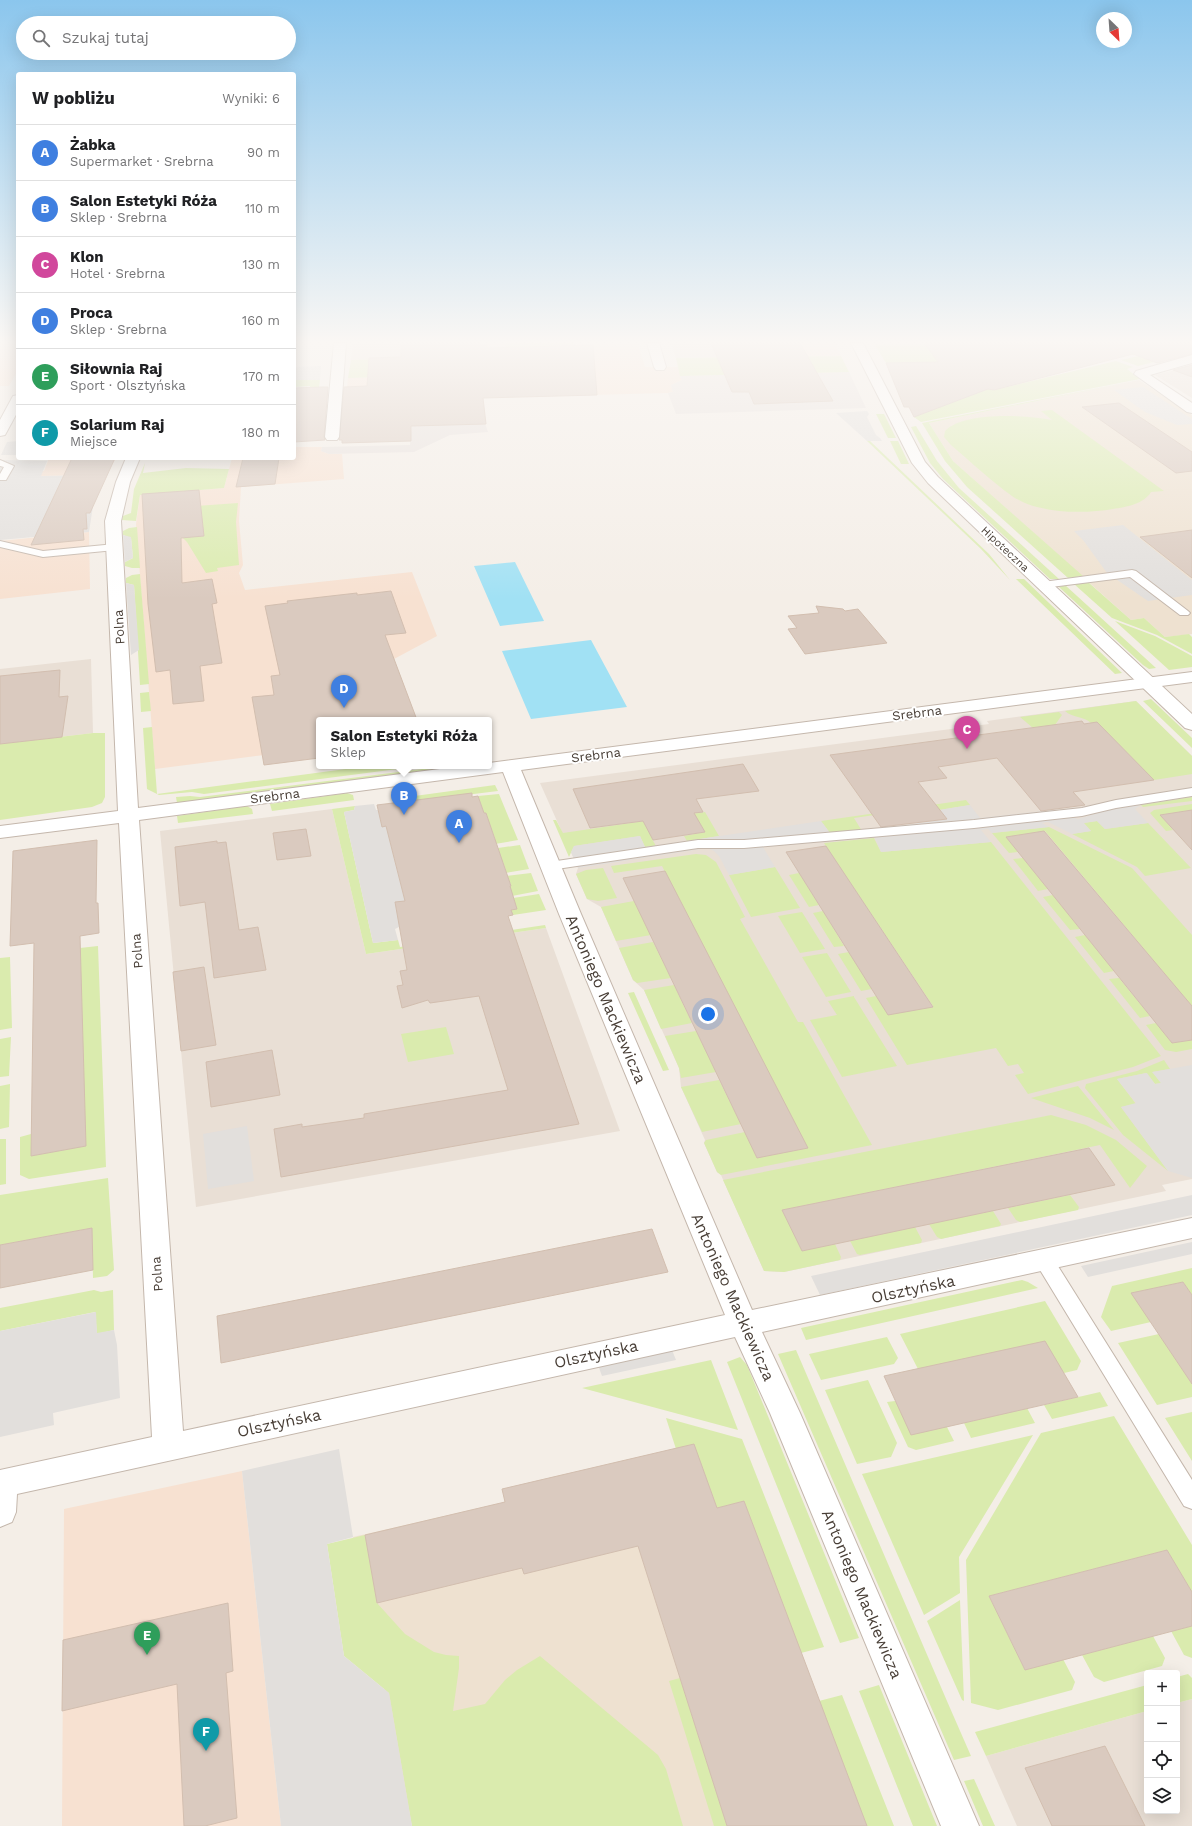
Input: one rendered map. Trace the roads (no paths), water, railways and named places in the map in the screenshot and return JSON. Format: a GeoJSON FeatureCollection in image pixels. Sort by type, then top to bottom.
{"type":"FeatureCollection","features":[{"type":"Feature","properties":{"kind":"street"},"geometry":{"type":"LineString","coordinates":[[332,437],[333,428]]}},
{"type":"Feature","properties":{"kind":"street","name":"Hipoteczna"},"geometry":{"type":"LineString","coordinates":[[902,428],[924,469],[941,488],[1192,724]]}},
{"type":"Feature","properties":{"kind":"street","name":"Polna"},"geometry":{"type":"LineString","coordinates":[[132,460],[123,482],[114,513],[115,547],[128,816],[168,1446]]}},
{"type":"Feature","properties":{"kind":"street","name":"Srebrna"},"geometry":{"type":"LineString","coordinates":[[492,768],[1192,677]]}},
{"type":"Feature","properties":{"kind":"street","name":"Antoniego Mackiewicza"},"geometry":{"type":"LineString","coordinates":[[510,766],[550,866],[726,1285],[745,1324],[960,1826]]}},
{"type":"Feature","properties":{"kind":"street","name":"Srebrna"},"geometry":{"type":"LineString","coordinates":[[0,832],[487,769]]}},
{"type":"Feature","properties":{"kind":"street","name":"Olsztyńska"},"geometry":{"type":"LineString","coordinates":[[0,1493],[168,1446],[745,1324],[794,1315],[1192,1228]]}},
{"type":"Feature","properties":{"kind":"lane"},"geometry":{"type":"LineString","coordinates":[[0,463],[9,466],[3,478]]}},
{"type":"Feature","properties":{"kind":"lane"},"geometry":{"type":"LineString","coordinates":[[0,544],[43,554],[115,547]]}},
{"type":"Feature","properties":{"kind":"lane"},"geometry":{"type":"LineString","coordinates":[[1043,585],[1132,573],[1184,613]]}},
{"type":"Feature","properties":{"kind":"lane"},"geometry":{"type":"LineString","coordinates":[[550,866],[698,844],[744,844],[967,825],[1067,814],[1192,792]]}},
{"type":"Feature","properties":{"kind":"lane"},"geometry":{"type":"LineString","coordinates":[[1044,1260],[1192,1499]]}},
{"type":"Feature","properties":{"kind":"water"},"geometry":{"type":"Polygon","coordinates":[[[515,562],[544,621],[500,626],[474,566],[515,562]]]}},
{"type":"Feature","properties":{"kind":"water"},"geometry":{"type":"Polygon","coordinates":[[[591,640],[627,707],[531,719],[502,651],[591,640]]]}},
{"type":"Feature","properties":{"kind":"place","name":"Proca"},"geometry":{"type":"Point","coordinates":[344,708]}},
{"type":"Feature","properties":{"kind":"place","name":"Klon"},"geometry":{"type":"Point","coordinates":[967,749]}},
{"type":"Feature","properties":{"kind":"place","name":"Salon Estetyki Róża"},"geometry":{"type":"Point","coordinates":[404,815]}},
{"type":"Feature","properties":{"kind":"place","name":"Żabka"},"geometry":{"type":"Point","coordinates":[459,843]}},
{"type":"Feature","properties":{"kind":"place","name":"Siłownia Raj"},"geometry":{"type":"Point","coordinates":[147,1655]}},
{"type":"Feature","properties":{"kind":"place","name":"Solarium Raj"},"geometry":{"type":"Point","coordinates":[206,1751]}}]}
